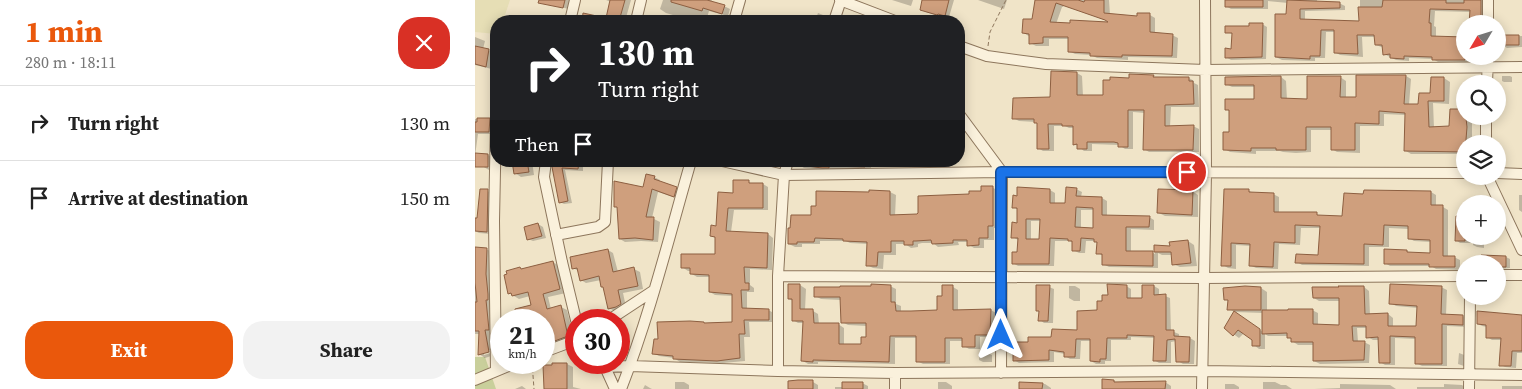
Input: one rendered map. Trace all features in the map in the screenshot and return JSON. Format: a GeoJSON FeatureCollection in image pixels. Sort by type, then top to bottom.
{"type":"FeatureCollection","features":[{"type":"Feature","properties":{"kind":"street"},"geometry":{"type":"LineString","coordinates":[[572,15],[575,0]]}},
{"type":"Feature","properties":{"kind":"street"},"geometry":{"type":"LineString","coordinates":[[637,15],[641,0]]}},
{"type":"Feature","properties":{"kind":"street"},"geometry":{"type":"LineString","coordinates":[[736,15],[740,0]]}},
{"type":"Feature","properties":{"kind":"street"},"geometry":{"type":"LineString","coordinates":[[836,15],[841,0],[880,15]]}},
{"type":"Feature","properties":{"kind":"street"},"geometry":{"type":"LineString","coordinates":[[1202,389],[1206,172],[1204,0]]}},
{"type":"Feature","properties":{"kind":"street"},"geometry":{"type":"LineString","coordinates":[[1488,0],[1488,15]]}},
{"type":"Feature","properties":{"kind":"street"},"geometry":{"type":"LineString","coordinates":[[864,9],[870,15]]}},
{"type":"Feature","properties":{"kind":"street"},"geometry":{"type":"LineString","coordinates":[[965,48],[987,56],[1046,64],[1205,70],[1456,63]]}},
{"type":"Feature","properties":{"kind":"street"},"geometry":{"type":"LineString","coordinates":[[1506,65],[1522,67]]}},
{"type":"Feature","properties":{"kind":"street"},"geometry":{"type":"LineString","coordinates":[[965,122],[1001,172],[1001,373]]}},
{"type":"Feature","properties":{"kind":"street"},"geometry":{"type":"LineString","coordinates":[[495,167],[495,309]]}},
{"type":"Feature","properties":{"kind":"street"},"geometry":{"type":"LineString","coordinates":[[545,167],[544,177],[573,309]]}},
{"type":"Feature","properties":{"kind":"street"},"geometry":{"type":"LineString","coordinates":[[556,236],[598,227],[605,222],[608,167]]}},
{"type":"Feature","properties":{"kind":"street"},"geometry":{"type":"LineString","coordinates":[[689,167],[630,366],[778,371],[1001,373],[1202,371],[1522,375]]}},
{"type":"Feature","properties":{"kind":"street"},"geometry":{"type":"LineString","coordinates":[[749,167],[784,175],[1001,172],[1456,173]]}},
{"type":"Feature","properties":{"kind":"street"},"geometry":{"type":"LineString","coordinates":[[778,371],[778,276],[784,175],[786,167]]}},
{"type":"Feature","properties":{"kind":"street"},"geometry":{"type":"LineString","coordinates":[[1506,173],[1522,174]]}},
{"type":"Feature","properties":{"kind":"street"},"geometry":{"type":"LineString","coordinates":[[1491,185],[1522,250]]}},
{"type":"Feature","properties":{"kind":"street"},"geometry":{"type":"LineString","coordinates":[[1506,275],[1522,275]]}},
{"type":"Feature","properties":{"kind":"street"},"geometry":{"type":"LineString","coordinates":[[778,276],[1203,278],[1456,276]]}},
{"type":"Feature","properties":{"kind":"street"},"geometry":{"type":"LineString","coordinates":[[626,309],[653,292]]}},
{"type":"Feature","properties":{"kind":"street"},"geometry":{"type":"LineString","coordinates":[[1469,389],[1470,305]]}},
{"type":"Feature","properties":{"kind":"street"},"geometry":{"type":"LineString","coordinates":[[895,372],[895,389]]}},
{"type":"Feature","properties":{"kind":"street"},"geometry":{"type":"LineString","coordinates":[[475,380],[490,374]]}},
{"type":"Feature","properties":{"kind":"street"},"geometry":{"type":"LineString","coordinates":[[608,374],[615,389]]}},
{"type":"Feature","properties":{"kind":"street"},"geometry":{"type":"LineString","coordinates":[[621,389],[627,374]]}},
{"type":"Feature","properties":{"kind":"path"},"geometry":{"type":"LineString","coordinates":[[987,56],[991,32],[1006,0]]}},
{"type":"Feature","properties":{"kind":"path"},"geometry":{"type":"LineString","coordinates":[[533,374],[534,389]]}},
{"type":"Feature","properties":{"kind":"shaded area"},"geometry":{"type":"Polygon","coordinates":[[[475,0],[510,0],[505,15],[490,15],[490,33],[475,32],[475,0]]]}},
{"type":"Feature","properties":{"kind":"green space"},"geometry":{"type":"Polygon","coordinates":[[[475,357],[485,357],[496,389],[475,389],[475,357]]]}},
{"type":"Feature","properties":{"kind":"building"},"geometry":{"type":"Polygon","coordinates":[[[539,0],[565,0],[563,8],[538,3],[539,0]]]}},
{"type":"Feature","properties":{"kind":"building"},"geometry":{"type":"Polygon","coordinates":[[[610,0],[625,0],[621,15],[607,15],[610,0]]]}},
{"type":"Feature","properties":{"kind":"building"},"geometry":{"type":"Polygon","coordinates":[[[671,0],[707,0],[725,5],[722,14],[703,8],[702,11],[671,2],[671,0]]]}},
{"type":"Feature","properties":{"kind":"building"},"geometry":{"type":"Polygon","coordinates":[[[922,0],[949,0],[945,15],[937,15],[920,10],[922,0]]]}},
{"type":"Feature","properties":{"kind":"building"},"geometry":{"type":"Polygon","coordinates":[[[1035,0],[1078,0],[1084,2],[1085,0],[1104,0],[1104,13],[1137,16],[1137,13],[1150,13],[1150,32],[1173,34],[1172,56],[1090,56],[1090,53],[1068,52],[1068,37],[1043,37],[1043,43],[1029,44],[1029,34],[1022,33],[1023,19],[1032,19],[1035,0]],[[1056,3],[1050,22],[1070,23],[1070,20],[1108,22],[1056,3]]]}},
{"type":"Feature","properties":{"kind":"building"},"geometry":{"type":"Polygon","coordinates":[[[1225,0],[1263,0],[1263,7],[1225,7],[1225,0]]]}},
{"type":"Feature","properties":{"kind":"building"},"geometry":{"type":"Polygon","coordinates":[[[1287,0],[1340,2],[1340,8],[1300,9],[1300,19],[1359,21],[1358,7],[1382,7],[1383,0],[1446,0],[1446,3],[1464,3],[1464,0],[1481,0],[1481,15],[1470,15],[1470,10],[1430,9],[1429,23],[1431,23],[1431,36],[1456,37],[1456,60],[1432,60],[1432,57],[1404,56],[1404,59],[1390,58],[1390,54],[1383,55],[1382,45],[1375,45],[1374,35],[1357,35],[1358,54],[1334,53],[1334,30],[1321,30],[1320,56],[1310,56],[1310,59],[1275,57],[1275,14],[1286,14],[1287,0]]]}},
{"type":"Feature","properties":{"kind":"building"},"geometry":{"type":"Polygon","coordinates":[[[1249,23],[1263,23],[1262,57],[1225,58],[1225,48],[1231,49],[1232,33],[1225,33],[1225,26],[1249,26],[1249,23]]]}},
{"type":"Feature","properties":{"kind":"building"},"geometry":{"type":"Polygon","coordinates":[[[1506,35],[1519,35],[1519,45],[1506,45],[1506,35]]]}},
{"type":"Feature","properties":{"kind":"building"},"geometry":{"type":"Polygon","coordinates":[[[475,46],[489,49],[486,67],[475,64],[475,46]]]}},
{"type":"Feature","properties":{"kind":"building"},"geometry":{"type":"Polygon","coordinates":[[[1051,71],[1077,72],[1077,95],[1103,95],[1103,80],[1110,80],[1110,77],[1129,78],[1129,74],[1154,75],[1153,77],[1189,77],[1189,81],[1193,81],[1194,104],[1165,105],[1165,126],[1194,125],[1193,150],[1143,150],[1144,110],[1128,110],[1128,147],[1118,147],[1118,143],[1114,142],[1087,142],[1087,149],[1077,149],[1077,144],[1073,145],[1073,126],[1048,124],[1049,149],[1037,149],[1037,123],[1034,123],[1034,119],[1012,119],[1013,98],[1050,97],[1051,71]]]}},
{"type":"Feature","properties":{"kind":"building"},"geometry":{"type":"Polygon","coordinates":[[[1356,75],[1406,75],[1404,104],[1418,104],[1419,93],[1430,93],[1431,77],[1444,77],[1444,101],[1428,101],[1429,127],[1449,126],[1450,109],[1456,109],[1456,125],[1467,125],[1466,135],[1456,135],[1456,152],[1404,151],[1405,113],[1379,111],[1379,124],[1355,123],[1355,150],[1331,150],[1331,127],[1306,127],[1306,150],[1251,148],[1251,151],[1223,150],[1223,132],[1229,132],[1229,110],[1225,110],[1225,99],[1254,99],[1254,85],[1225,85],[1225,77],[1281,76],[1281,98],[1307,99],[1307,76],[1341,76],[1340,97],[1356,97],[1356,75]]]}},
{"type":"Feature","properties":{"kind":"building"},"geometry":{"type":"Polygon","coordinates":[[[477,118],[490,118],[489,132],[475,132],[477,118]]]}},
{"type":"Feature","properties":{"kind":"building"},"geometry":{"type":"Polygon","coordinates":[[[475,153],[488,154],[488,167],[475,167],[475,153]]]}},
{"type":"Feature","properties":{"kind":"building"},"geometry":{"type":"Polygon","coordinates":[[[513,167],[528,167],[529,172],[514,174],[513,167]]]}},
{"type":"Feature","properties":{"kind":"building"},"geometry":{"type":"Polygon","coordinates":[[[552,167],[578,167],[578,169],[562,168],[568,201],[559,203],[552,167]]]}},
{"type":"Feature","properties":{"kind":"building"},"geometry":{"type":"Polygon","coordinates":[[[646,174],[655,176],[654,179],[677,187],[674,197],[652,189],[646,217],[654,217],[653,240],[619,239],[617,207],[614,207],[614,181],[643,187],[646,174]]]}},
{"type":"Feature","properties":{"kind":"building"},"geometry":{"type":"Polygon","coordinates":[[[733,180],[749,180],[749,183],[763,183],[763,208],[728,208],[726,231],[768,233],[767,268],[744,267],[745,283],[749,283],[749,290],[741,290],[742,308],[769,309],[769,320],[744,320],[745,334],[739,334],[740,358],[717,361],[673,359],[673,356],[652,354],[654,339],[658,339],[657,322],[732,322],[732,294],[709,292],[709,275],[690,274],[690,268],[681,268],[681,254],[715,254],[715,237],[710,236],[711,225],[716,226],[718,192],[733,193],[733,180]]]}},
{"type":"Feature","properties":{"kind":"building"},"geometry":{"type":"Polygon","coordinates":[[[981,186],[993,186],[993,226],[988,226],[988,238],[979,238],[979,245],[967,246],[967,240],[953,240],[953,243],[932,244],[931,240],[913,241],[913,245],[904,245],[904,241],[891,241],[891,252],[878,252],[877,266],[866,266],[867,242],[815,238],[814,242],[788,244],[788,228],[790,228],[791,215],[811,215],[811,206],[816,206],[816,191],[890,191],[890,215],[917,214],[918,196],[969,194],[969,191],[981,191],[981,186]]]}},
{"type":"Feature","properties":{"kind":"building"},"geometry":{"type":"Polygon","coordinates":[[[1017,187],[1050,189],[1050,203],[1065,203],[1066,187],[1077,188],[1076,196],[1102,197],[1102,215],[1150,216],[1149,227],[1126,227],[1126,251],[1153,251],[1153,266],[1102,265],[1102,254],[1096,254],[1097,242],[1094,242],[1094,239],[1081,238],[1080,251],[1072,251],[1072,241],[1050,238],[1049,264],[1012,264],[1012,252],[1017,252],[1018,238],[1011,238],[1012,222],[1017,223],[1017,208],[1012,208],[1013,195],[1017,196],[1017,187]],[[1076,207],[1075,227],[1093,228],[1093,208],[1076,207]],[[1026,219],[1026,239],[1039,239],[1040,219],[1026,219]]]}},
{"type":"Feature","properties":{"kind":"building"},"geometry":{"type":"Polygon","coordinates":[[[480,189],[488,189],[487,232],[475,231],[475,218],[477,218],[480,189]]]}},
{"type":"Feature","properties":{"kind":"building"},"geometry":{"type":"Polygon","coordinates":[[[1158,189],[1193,190],[1192,215],[1157,213],[1158,189]]]}},
{"type":"Feature","properties":{"kind":"building"},"geometry":{"type":"Polygon","coordinates":[[[1224,189],[1249,189],[1249,192],[1274,193],[1274,212],[1317,212],[1317,215],[1342,216],[1344,193],[1363,194],[1364,190],[1431,191],[1431,205],[1443,205],[1443,256],[1455,256],[1455,267],[1429,267],[1429,264],[1384,264],[1384,249],[1430,253],[1430,240],[1408,239],[1408,226],[1384,225],[1383,245],[1364,244],[1364,264],[1295,263],[1296,254],[1318,255],[1320,226],[1295,225],[1295,243],[1274,242],[1273,267],[1249,266],[1250,244],[1231,243],[1231,266],[1221,266],[1224,189]]]}},
{"type":"Feature","properties":{"kind":"building"},"geometry":{"type":"Polygon","coordinates":[[[538,223],[542,236],[527,240],[524,227],[538,223]]]}},
{"type":"Feature","properties":{"kind":"building"},"geometry":{"type":"Polygon","coordinates":[[[1188,240],[1191,263],[1172,265],[1171,252],[1154,252],[1154,245],[1170,246],[1169,242],[1188,240]]]}},
{"type":"Feature","properties":{"kind":"building"},"geometry":{"type":"Polygon","coordinates":[[[475,247],[487,248],[488,300],[486,300],[489,330],[485,330],[489,352],[478,355],[479,331],[475,331],[475,302],[477,302],[475,247]]]}},
{"type":"Feature","properties":{"kind":"building"},"geometry":{"type":"Polygon","coordinates":[[[608,249],[613,272],[634,267],[638,286],[618,290],[621,304],[608,309],[599,276],[580,281],[577,268],[572,269],[570,257],[608,249]]]}},
{"type":"Feature","properties":{"kind":"building"},"geometry":{"type":"Polygon","coordinates":[[[553,261],[560,289],[543,294],[547,309],[515,309],[531,305],[528,292],[512,296],[511,293],[508,294],[504,275],[507,274],[506,271],[520,267],[521,269],[553,261]]]}},
{"type":"Feature","properties":{"kind":"building"},"geometry":{"type":"Polygon","coordinates":[[[788,284],[800,284],[800,309],[813,309],[814,323],[839,323],[839,344],[861,344],[861,337],[866,337],[866,323],[841,323],[840,297],[814,297],[814,287],[871,286],[871,284],[891,285],[891,302],[895,302],[896,311],[911,311],[937,310],[937,296],[942,296],[942,285],[953,285],[953,310],[991,309],[990,335],[975,335],[975,347],[962,347],[962,338],[945,338],[945,362],[916,362],[916,336],[890,336],[889,362],[801,361],[803,321],[792,321],[792,299],[788,299],[788,284]]]}},
{"type":"Feature","properties":{"kind":"building"},"geometry":{"type":"Polygon","coordinates":[[[1107,284],[1127,285],[1127,298],[1142,298],[1142,285],[1154,285],[1154,295],[1166,294],[1166,330],[1174,330],[1174,336],[1190,337],[1189,362],[1176,362],[1175,339],[1167,340],[1166,361],[1153,361],[1154,336],[1127,335],[1127,338],[1107,338],[1106,359],[1100,359],[1100,362],[1090,361],[1090,339],[1076,339],[1075,357],[1064,357],[1064,352],[1049,350],[1049,360],[1013,361],[1013,342],[1028,342],[1028,337],[1051,337],[1052,329],[1077,330],[1077,311],[1097,310],[1097,301],[1102,301],[1102,295],[1108,295],[1107,284]]]}},
{"type":"Feature","properties":{"kind":"building"},"geometry":{"type":"Polygon","coordinates":[[[1390,284],[1442,286],[1441,314],[1463,315],[1463,325],[1442,324],[1442,364],[1415,364],[1415,337],[1390,336],[1390,363],[1379,363],[1378,337],[1366,338],[1366,326],[1352,326],[1353,341],[1365,341],[1364,360],[1313,361],[1313,342],[1291,342],[1291,338],[1287,338],[1287,333],[1262,334],[1262,310],[1313,309],[1313,324],[1339,325],[1339,298],[1313,298],[1312,287],[1364,286],[1365,314],[1388,313],[1388,326],[1416,326],[1417,306],[1389,304],[1390,284]]]}},
{"type":"Feature","properties":{"kind":"building"},"geometry":{"type":"Polygon","coordinates":[[[1036,285],[1050,285],[1048,321],[1038,321],[1039,311],[1036,311],[1036,285]]]}},
{"type":"Feature","properties":{"kind":"building"},"geometry":{"type":"Polygon","coordinates":[[[1261,287],[1261,310],[1227,310],[1228,300],[1224,300],[1223,288],[1261,287]]]}},
{"type":"Feature","properties":{"kind":"building"},"geometry":{"type":"Polygon","coordinates":[[[561,305],[565,323],[565,337],[555,341],[555,309],[547,309],[561,305]]]}},
{"type":"Feature","properties":{"kind":"building"},"geometry":{"type":"Polygon","coordinates":[[[1234,311],[1260,329],[1260,346],[1252,346],[1252,340],[1238,330],[1233,336],[1224,328],[1234,311]]]}},
{"type":"Feature","properties":{"kind":"building"},"geometry":{"type":"Polygon","coordinates":[[[1477,311],[1522,315],[1522,351],[1512,351],[1511,366],[1499,366],[1501,338],[1486,338],[1486,325],[1477,324],[1477,311]]]}},
{"type":"Feature","properties":{"kind":"building"},"geometry":{"type":"Polygon","coordinates":[[[555,363],[565,363],[567,389],[544,389],[543,374],[555,374],[555,363]]]}},
{"type":"Feature","properties":{"kind":"building"},"geometry":{"type":"Polygon","coordinates":[[[1102,379],[1114,380],[1114,382],[1166,381],[1165,389],[1102,389],[1102,379]]]}},
{"type":"Feature","properties":{"kind":"building"},"geometry":{"type":"Polygon","coordinates":[[[813,380],[813,389],[788,389],[788,381],[813,380]]]}},
{"type":"Feature","properties":{"kind":"building"},"geometry":{"type":"Polygon","coordinates":[[[842,382],[863,382],[863,389],[842,389],[842,382]]]}},
{"type":"Feature","properties":{"kind":"building"},"geometry":{"type":"Polygon","coordinates":[[[1019,382],[1043,383],[1042,389],[1019,389],[1019,382]]]}},
{"type":"Feature","properties":{"kind":"route"},"geometry":{"type":"LineString","coordinates":[[1001,335],[1001,172],[1187,172]]}}]}
